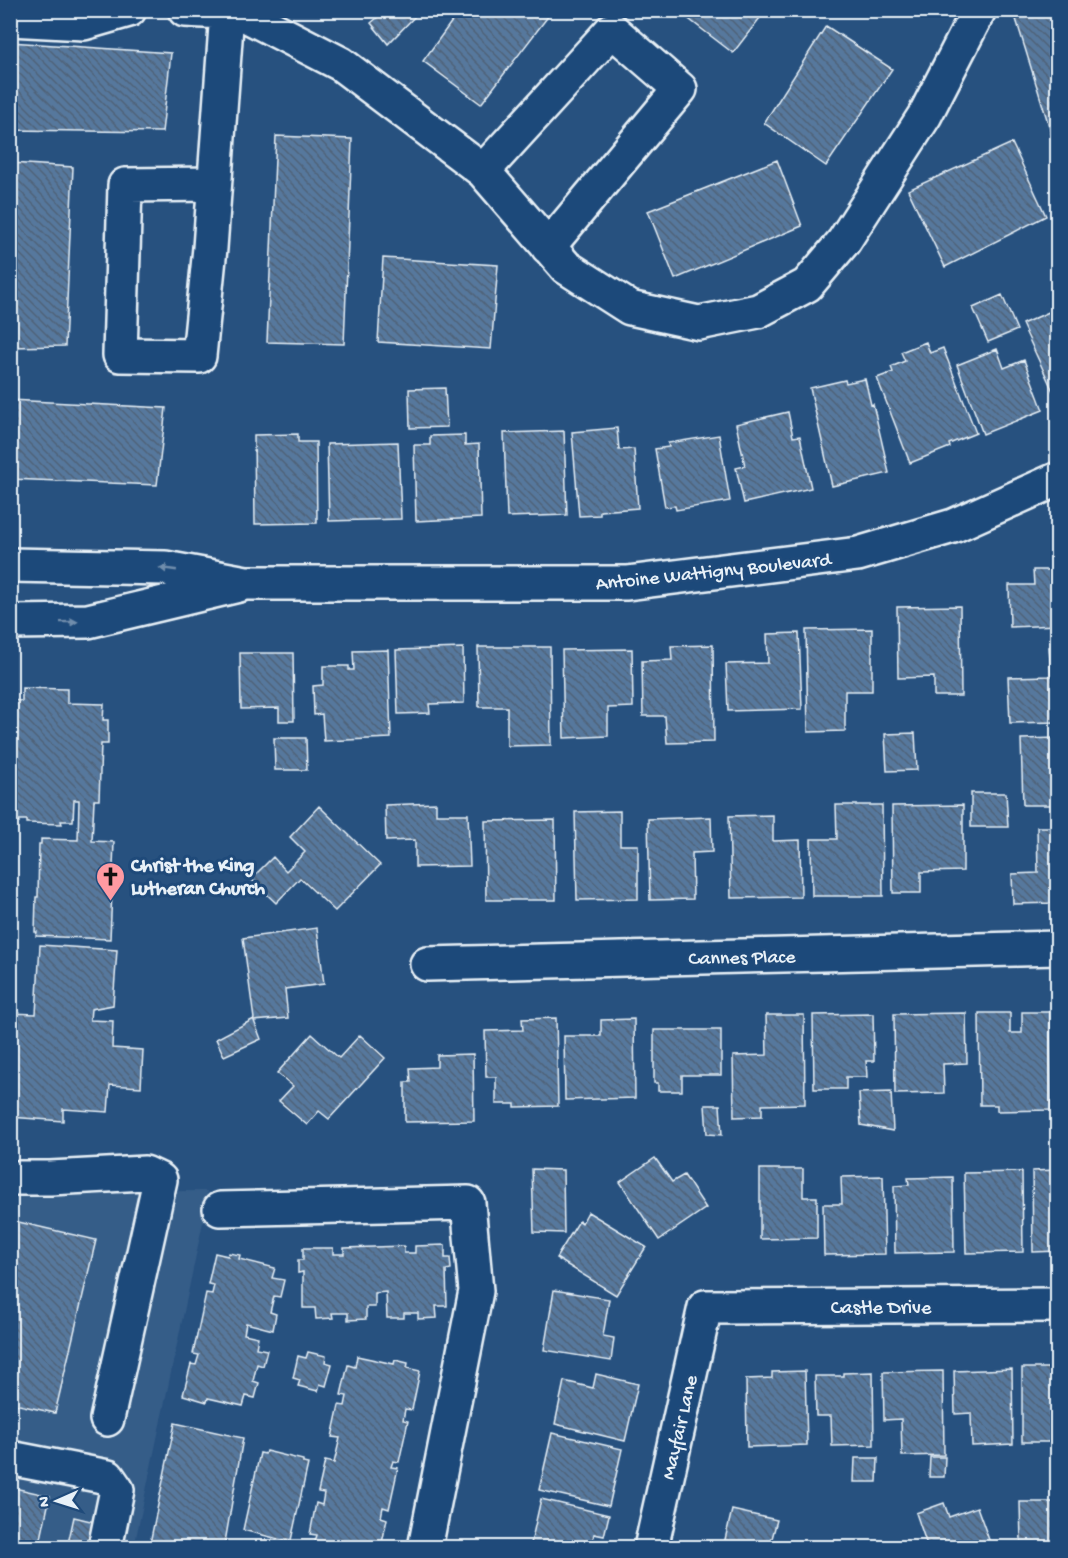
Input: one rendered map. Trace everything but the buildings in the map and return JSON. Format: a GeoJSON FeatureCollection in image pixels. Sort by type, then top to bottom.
{"type":"FeatureCollection","features":[{"type":"Feature","properties":{"kind":"street"},"geometry":{"type":"LineString","coordinates":[[10,19],[84,23],[129,10]]}},
{"type":"Feature","properties":{"kind":"street"},"geometry":{"type":"LineString","coordinates":[[185,10],[242,13],[341,64],[483,171],[566,267],[630,308],[699,322],[758,311],[807,285],[844,241],[925,115],[979,10]]}},
{"type":"Feature","properties":{"kind":"street"},"geometry":{"type":"LineString","coordinates":[[214,184],[125,185],[120,355],[199,356],[214,184],[227,12]]}},
{"type":"Feature","properties":{"kind":"street"},"geometry":{"type":"LineString","coordinates":[[483,171],[612,30],[680,89],[548,247]]}},
{"type":"Feature","properties":{"kind":"street","name":"Antoine Wattigny Boulevard"},"geometry":{"type":"LineString","coordinates":[[10,565],[165,567],[246,583],[627,583],[858,554],[953,526],[1058,479]]}},
{"type":"Feature","properties":{"kind":"street","name":"Antoine Wattigny Boulevard"},"geometry":{"type":"LineString","coordinates":[[10,622],[88,621],[246,583]]}},
{"type":"Feature","properties":{"kind":"street","name":"Cannes Place"},"geometry":{"type":"LineString","coordinates":[[427,964],[1058,948]]}},
{"type":"Feature","properties":{"kind":"street"},"geometry":{"type":"LineString","coordinates":[[10,1178],[145,1173],[160,1180],[107,1419]]}},
{"type":"Feature","properties":{"kind":"street"},"geometry":{"type":"LineString","coordinates":[[220,1209],[468,1203],[476,1291],[425,1548]]}},
{"type":"Feature","properties":{"kind":"street","name":"Castle Drive"},"geometry":{"type":"LineString","coordinates":[[705,1307],[1058,1305]]}},
{"type":"Feature","properties":{"kind":"street","name":"Mayfair Lane"},"geometry":{"type":"LineString","coordinates":[[651,1548],[705,1307]]}},
{"type":"Feature","properties":{"kind":"street"},"geometry":{"type":"LineString","coordinates":[[10,1458],[108,1477],[117,1490],[105,1548]]}},
{"type":"Feature","properties":{"kind":"shaded area"},"geometry":{"type":"Polygon","coordinates":[[[207,1191],[206,1208],[134,1547],[11,1547],[10,1192],[207,1191]]]}},
{"type":"Feature","properties":{"kind":"place","name":"Christ the King Lutheran Church"},"geometry":{"type":"Point","coordinates":[110,902]}}]}
